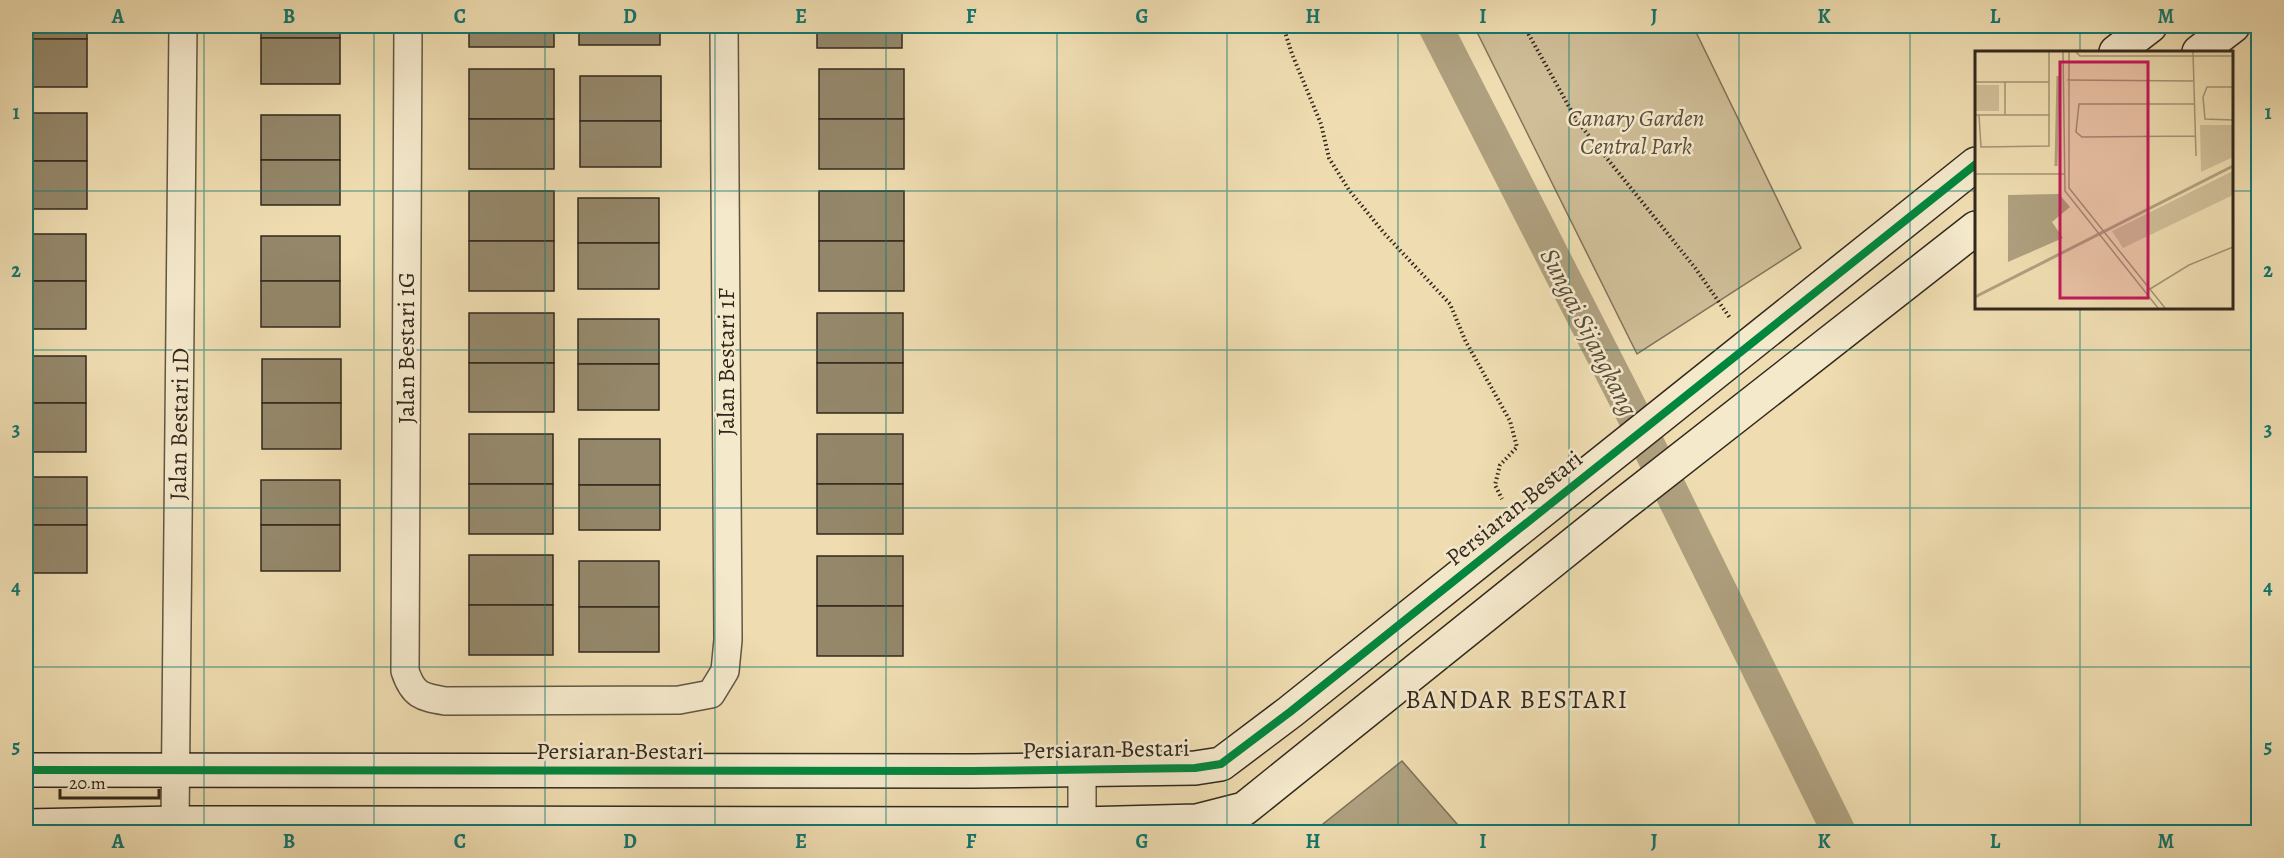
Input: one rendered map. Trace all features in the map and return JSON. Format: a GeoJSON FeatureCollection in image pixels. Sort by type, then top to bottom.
{"type":"FeatureCollection","features":[{"type":"Feature","properties":{"kind":"street","name":"Jalan Bestari 1D"},"geometry":{"type":"LineString","coordinates":[[175,823],[183,26]]}},
{"type":"Feature","properties":{"kind":"street","name":"Jalan Bestari 1G"},"geometry":{"type":"LineString","coordinates":[[408,26],[405,671],[411,688],[425,698],[445,701],[679,700],[711,694]]}},
{"type":"Feature","properties":{"kind":"street","name":"Jalan Bestari 1F"},"geometry":{"type":"LineString","coordinates":[[711,694],[725,671],[728,640],[724,26]]}},
{"type":"Feature","properties":{"kind":"street"},"geometry":{"type":"LineString","coordinates":[[2117,51],[2150,26]]}},
{"type":"Feature","properties":{"kind":"street"},"geometry":{"type":"LineString","coordinates":[[2200,51],[2233,26]]}},
{"type":"Feature","properties":{"kind":"street","name":"Persiaran Bestari"},"geometry":{"type":"LineString","coordinates":[[26,770],[925,771],[1195,768],[1221,764],[1290,712],[1687,393],[1975,166]]}},
{"type":"Feature","properties":{"kind":"street"},"geometry":{"type":"LineString","coordinates":[[26,826],[175,823],[1082,828],[1197,821],[1244,809],[1621,506],[1975,230]]}},
{"type":"Feature","properties":{"kind":"street"},"geometry":{"type":"LineString","coordinates":[[1082,769],[1082,828]]}},
{"type":"Feature","properties":{"kind":"path"},"geometry":{"type":"LineString","coordinates":[[1283,26],[1321,124],[1329,158],[1349,190],[1384,233],[1450,304],[1470,349],[1510,421],[1517,447],[1500,465],[1495,485],[1498,494],[1522,527]]}},
{"type":"Feature","properties":{"kind":"path"},"geometry":{"type":"LineString","coordinates":[[1524,26],[1577,121],[1727,310],[1744,349]]}},
{"type":"Feature","properties":{"kind":"green space","name":"Canary Garden Central Park"},"geometry":{"type":"Polygon","coordinates":[[[1474,26],[1693,26],[1801,248],[1637,354],[1474,26]]]}},
{"type":"Feature","properties":{"kind":"shaded area"},"geometry":{"type":"Polygon","coordinates":[[[1402,761],[1464,832],[1313,832],[1402,761]]]}},
{"type":"Feature","properties":{"kind":"building"},"geometry":{"type":"Polygon","coordinates":[[[26,26],[87,26],[87,39],[26,39],[26,26]]]}},
{"type":"Feature","properties":{"kind":"building"},"geometry":{"type":"Polygon","coordinates":[[[261,26],[340,26],[340,38],[261,38],[261,26]]]}},
{"type":"Feature","properties":{"kind":"building"},"geometry":{"type":"Polygon","coordinates":[[[469,26],[554,26],[554,47],[469,47],[469,26]]]}},
{"type":"Feature","properties":{"kind":"building"},"geometry":{"type":"Polygon","coordinates":[[[579,26],[660,26],[660,45],[579,45],[579,26]]]}},
{"type":"Feature","properties":{"kind":"building"},"geometry":{"type":"Polygon","coordinates":[[[817,26],[902,26],[902,48],[817,48],[817,26]]]}},
{"type":"Feature","properties":{"kind":"building"},"geometry":{"type":"Polygon","coordinates":[[[261,38],[340,38],[340,84],[261,84],[261,38]]]}},
{"type":"Feature","properties":{"kind":"building"},"geometry":{"type":"Polygon","coordinates":[[[26,39],[87,39],[87,87],[26,87],[26,39]]]}},
{"type":"Feature","properties":{"kind":"building"},"geometry":{"type":"Polygon","coordinates":[[[469,69],[554,69],[554,119],[469,119],[469,69]]]}},
{"type":"Feature","properties":{"kind":"building"},"geometry":{"type":"Polygon","coordinates":[[[819,69],[904,69],[904,119],[819,119],[819,69]]]}},
{"type":"Feature","properties":{"kind":"building"},"geometry":{"type":"Polygon","coordinates":[[[580,76],[661,76],[661,121],[580,121],[580,76]]]}},
{"type":"Feature","properties":{"kind":"building"},"geometry":{"type":"Polygon","coordinates":[[[26,113],[87,113],[87,161],[26,161],[26,113]]]}},
{"type":"Feature","properties":{"kind":"building"},"geometry":{"type":"Polygon","coordinates":[[[261,115],[340,115],[340,160],[261,160],[261,115]]]}},
{"type":"Feature","properties":{"kind":"building"},"geometry":{"type":"Polygon","coordinates":[[[469,119],[554,119],[554,169],[469,169],[469,119]]]}},
{"type":"Feature","properties":{"kind":"building"},"geometry":{"type":"Polygon","coordinates":[[[819,119],[904,119],[904,169],[819,169],[819,119]]]}},
{"type":"Feature","properties":{"kind":"building"},"geometry":{"type":"Polygon","coordinates":[[[580,121],[661,121],[661,167],[580,167],[580,121]]]}},
{"type":"Feature","properties":{"kind":"building"},"geometry":{"type":"Polygon","coordinates":[[[261,160],[340,160],[340,205],[261,205],[261,160]]]}},
{"type":"Feature","properties":{"kind":"building"},"geometry":{"type":"Polygon","coordinates":[[[26,161],[87,161],[87,209],[26,209],[26,161]]]}},
{"type":"Feature","properties":{"kind":"building"},"geometry":{"type":"Polygon","coordinates":[[[469,191],[554,191],[554,241],[469,241],[469,191]]]}},
{"type":"Feature","properties":{"kind":"building"},"geometry":{"type":"Polygon","coordinates":[[[819,191],[904,191],[904,241],[819,241],[819,191]]]}},
{"type":"Feature","properties":{"kind":"building"},"geometry":{"type":"Polygon","coordinates":[[[578,198],[659,198],[659,243],[578,243],[578,198]]]}},
{"type":"Feature","properties":{"kind":"building"},"geometry":{"type":"Polygon","coordinates":[[[26,234],[86,234],[86,281],[26,281],[26,234]]]}},
{"type":"Feature","properties":{"kind":"building"},"geometry":{"type":"Polygon","coordinates":[[[261,236],[340,236],[340,281],[261,281],[261,236]]]}},
{"type":"Feature","properties":{"kind":"building"},"geometry":{"type":"Polygon","coordinates":[[[469,241],[554,241],[554,291],[469,291],[469,241]]]}},
{"type":"Feature","properties":{"kind":"building"},"geometry":{"type":"Polygon","coordinates":[[[819,241],[904,241],[904,291],[819,291],[819,241]]]}},
{"type":"Feature","properties":{"kind":"building"},"geometry":{"type":"Polygon","coordinates":[[[578,243],[659,243],[659,289],[578,289],[578,243]]]}},
{"type":"Feature","properties":{"kind":"building"},"geometry":{"type":"Polygon","coordinates":[[[26,281],[86,281],[86,329],[26,329],[26,281]]]}},
{"type":"Feature","properties":{"kind":"building"},"geometry":{"type":"Polygon","coordinates":[[[261,281],[340,281],[340,327],[261,327],[261,281]]]}},
{"type":"Feature","properties":{"kind":"building"},"geometry":{"type":"Polygon","coordinates":[[[469,313],[554,313],[554,363],[469,363],[469,313]]]}},
{"type":"Feature","properties":{"kind":"building"},"geometry":{"type":"Polygon","coordinates":[[[817,313],[903,313],[903,363],[817,363],[817,313]]]}},
{"type":"Feature","properties":{"kind":"building"},"geometry":{"type":"Polygon","coordinates":[[[578,319],[659,319],[659,364],[578,364],[578,319]]]}},
{"type":"Feature","properties":{"kind":"building"},"geometry":{"type":"Polygon","coordinates":[[[26,356],[86,356],[86,403],[26,403],[26,356]]]}},
{"type":"Feature","properties":{"kind":"building"},"geometry":{"type":"Polygon","coordinates":[[[262,359],[341,359],[341,403],[262,403],[262,359]]]}},
{"type":"Feature","properties":{"kind":"building"},"geometry":{"type":"Polygon","coordinates":[[[469,363],[554,363],[554,412],[469,412],[469,363]]]}},
{"type":"Feature","properties":{"kind":"building"},"geometry":{"type":"Polygon","coordinates":[[[817,363],[903,363],[903,413],[817,413],[817,363]]]}},
{"type":"Feature","properties":{"kind":"building"},"geometry":{"type":"Polygon","coordinates":[[[578,364],[659,364],[659,410],[578,410],[578,364]]]}},
{"type":"Feature","properties":{"kind":"building"},"geometry":{"type":"Polygon","coordinates":[[[26,403],[86,403],[86,452],[26,452],[26,403]]]}},
{"type":"Feature","properties":{"kind":"building"},"geometry":{"type":"Polygon","coordinates":[[[262,403],[341,403],[341,449],[262,449],[262,403]]]}},
{"type":"Feature","properties":{"kind":"building"},"geometry":{"type":"Polygon","coordinates":[[[469,434],[553,434],[553,484],[469,484],[469,434]]]}},
{"type":"Feature","properties":{"kind":"building"},"geometry":{"type":"Polygon","coordinates":[[[817,434],[903,434],[903,484],[817,484],[817,434]]]}},
{"type":"Feature","properties":{"kind":"building"},"geometry":{"type":"Polygon","coordinates":[[[579,439],[660,439],[660,485],[579,485],[579,439]]]}},
{"type":"Feature","properties":{"kind":"building"},"geometry":{"type":"Polygon","coordinates":[[[26,477],[87,477],[87,525],[26,525],[26,477]]]}},
{"type":"Feature","properties":{"kind":"building"},"geometry":{"type":"Polygon","coordinates":[[[261,480],[340,480],[340,525],[261,525],[261,480]]]}},
{"type":"Feature","properties":{"kind":"building"},"geometry":{"type":"Polygon","coordinates":[[[469,484],[553,484],[553,534],[469,534],[469,484]]]}},
{"type":"Feature","properties":{"kind":"building"},"geometry":{"type":"Polygon","coordinates":[[[817,484],[903,484],[903,534],[817,534],[817,484]]]}},
{"type":"Feature","properties":{"kind":"building"},"geometry":{"type":"Polygon","coordinates":[[[579,485],[660,485],[660,530],[579,530],[579,485]]]}},
{"type":"Feature","properties":{"kind":"building"},"geometry":{"type":"Polygon","coordinates":[[[26,525],[87,525],[87,573],[26,573],[26,525]]]}},
{"type":"Feature","properties":{"kind":"building"},"geometry":{"type":"Polygon","coordinates":[[[261,525],[340,525],[340,571],[261,571],[261,525]]]}},
{"type":"Feature","properties":{"kind":"building"},"geometry":{"type":"Polygon","coordinates":[[[469,555],[553,555],[553,605],[469,605],[469,555]]]}},
{"type":"Feature","properties":{"kind":"building"},"geometry":{"type":"Polygon","coordinates":[[[817,556],[903,556],[903,606],[817,606],[817,556]]]}},
{"type":"Feature","properties":{"kind":"building"},"geometry":{"type":"Polygon","coordinates":[[[579,561],[659,561],[659,607],[579,607],[579,561]]]}},
{"type":"Feature","properties":{"kind":"building"},"geometry":{"type":"Polygon","coordinates":[[[469,605],[553,605],[553,655],[469,655],[469,605]]]}},
{"type":"Feature","properties":{"kind":"building"},"geometry":{"type":"Polygon","coordinates":[[[817,606],[903,606],[903,656],[817,656],[817,606]]]}},
{"type":"Feature","properties":{"kind":"building"},"geometry":{"type":"Polygon","coordinates":[[[579,607],[659,607],[659,652],[579,652],[579,607]]]}},
{"type":"Feature","properties":{"kind":"waterway","name":"Sungai Sijangkang"},"geometry":{"type":"LineString","coordinates":[[1435,26],[1624,396],[1839,832]]}},
{"type":"Feature","properties":{"kind":"cycle path"},"geometry":{"type":"LineString","coordinates":[[26,770],[972,771],[1195,768],[1221,764],[1290,712],[1975,165]]}},
{"type":"Feature","properties":{"kind":"district","name":"BANDAR BESTARI"},"geometry":{"type":"Point","coordinates":[1517,699]}}]}
